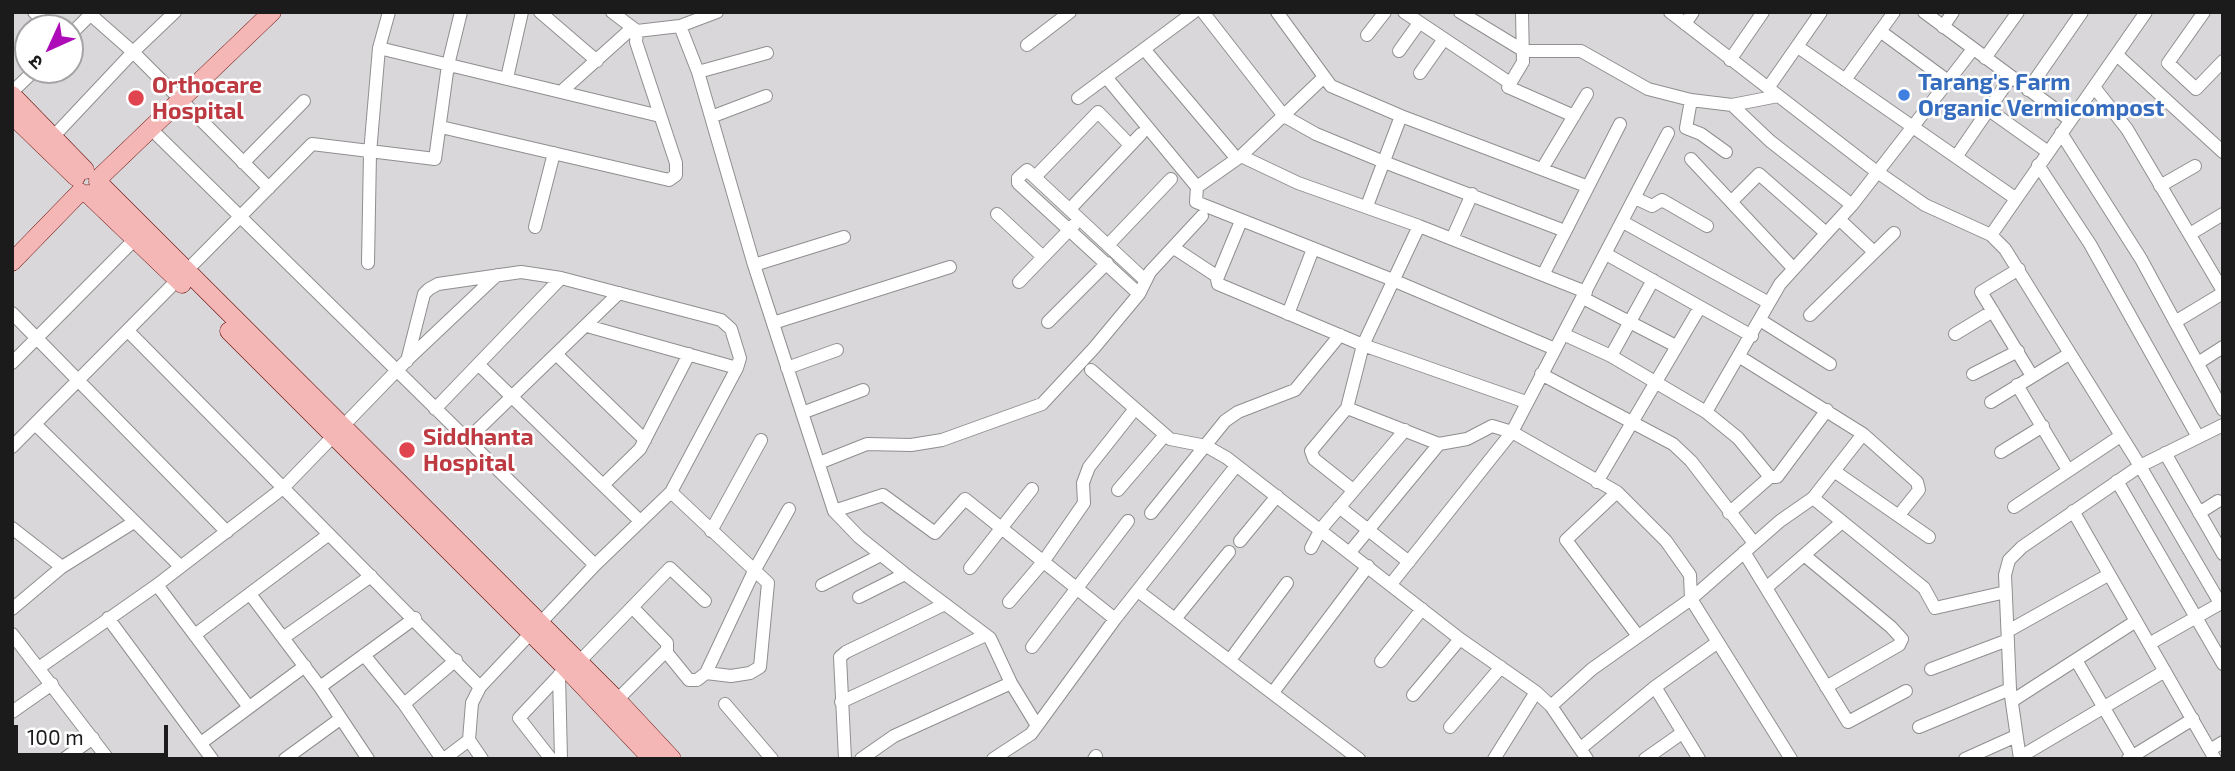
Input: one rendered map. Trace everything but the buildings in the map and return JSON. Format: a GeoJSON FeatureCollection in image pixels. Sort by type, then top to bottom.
{"type":"FeatureCollection","features":[{"type":"Feature","properties":{"kind":"street"},"geometry":{"type":"LineString","coordinates":[[53,137],[133,52],[175,12]]}},
{"type":"Feature","properties":{"kind":"street"},"geometry":{"type":"LineString","coordinates":[[88,181],[150,128],[254,12]]}},
{"type":"Feature","properties":{"kind":"street"},"geometry":{"type":"LineString","coordinates":[[13,259],[88,181],[175,97],[272,12]]}},
{"type":"Feature","properties":{"kind":"street"},"geometry":{"type":"LineString","coordinates":[[368,263],[370,153],[379,48],[388,12]]}},
{"type":"Feature","properties":{"kind":"street"},"geometry":{"type":"LineString","coordinates":[[12,447],[313,145],[433,160],[441,127],[448,65],[461,12]]}},
{"type":"Feature","properties":{"kind":"street"},"geometry":{"type":"LineString","coordinates":[[507,78],[522,12]]}},
{"type":"Feature","properties":{"kind":"street"},"geometry":{"type":"LineString","coordinates":[[540,12],[597,61]]}},
{"type":"Feature","properties":{"kind":"street"},"geometry":{"type":"LineString","coordinates":[[441,127],[669,180],[677,171],[634,30],[612,12]]}},
{"type":"Feature","properties":{"kind":"street"},"geometry":{"type":"LineString","coordinates":[[562,90],[634,30],[680,26],[718,12]]}},
{"type":"Feature","properties":{"kind":"street"},"geometry":{"type":"LineString","coordinates":[[1027,45],[1070,12]]}},
{"type":"Feature","properties":{"kind":"street"},"geometry":{"type":"LineString","coordinates":[[1078,98],[1194,12]]}},
{"type":"Feature","properties":{"kind":"street"},"geometry":{"type":"LineString","coordinates":[[1203,12],[1284,116],[1316,134],[1384,162],[1565,231]]}},
{"type":"Feature","properties":{"kind":"street"},"geometry":{"type":"LineString","coordinates":[[1296,12],[1281,17],[1331,86],[1401,116],[1586,186]]}},
{"type":"Feature","properties":{"kind":"street"},"geometry":{"type":"LineString","coordinates":[[1367,35],[1385,12]]}},
{"type":"Feature","properties":{"kind":"street"},"geometry":{"type":"LineString","coordinates":[[1404,12],[1510,83]]}},
{"type":"Feature","properties":{"kind":"street"},"geometry":{"type":"LineString","coordinates":[[1461,12],[1524,51],[1580,51],[1648,89],[1686,99],[1732,105],[1773,92],[1821,12]]}},
{"type":"Feature","properties":{"kind":"street"},"geometry":{"type":"LineString","coordinates":[[1482,12],[1482,26]]}},
{"type":"Feature","properties":{"kind":"street"},"geometry":{"type":"LineString","coordinates":[[1522,12],[1523,62],[1509,88],[1574,116]]}},
{"type":"Feature","properties":{"kind":"street"},"geometry":{"type":"LineString","coordinates":[[1670,12],[1878,173],[1924,205],[1991,235],[2019,269],[2222,602],[2149,644]]}},
{"type":"Feature","properties":{"kind":"street"},"geometry":{"type":"LineString","coordinates":[[1685,24],[1693,12]]}},
{"type":"Feature","properties":{"kind":"street"},"geometry":{"type":"LineString","coordinates":[[1730,60],[1763,12]]}},
{"type":"Feature","properties":{"kind":"street"},"geometry":{"type":"LineString","coordinates":[[1846,80],[1894,12]]}},
{"type":"Feature","properties":{"kind":"street"},"geometry":{"type":"LineString","coordinates":[[1924,12],[2070,121]]}},
{"type":"Feature","properties":{"kind":"street"},"geometry":{"type":"LineString","coordinates":[[1943,26],[1953,12]]}},
{"type":"Feature","properties":{"kind":"street"},"geometry":{"type":"LineString","coordinates":[[1985,58],[2018,12]]}},
{"type":"Feature","properties":{"kind":"street"},"geometry":{"type":"LineString","coordinates":[[2028,90],[2082,12]]}},
{"type":"Feature","properties":{"kind":"street"},"geometry":{"type":"LineString","coordinates":[[1991,235],[2146,12]]}},
{"type":"Feature","properties":{"kind":"street"},"geometry":{"type":"LineString","coordinates":[[2204,12],[2168,63],[2196,89],[2223,61]]}},
{"type":"Feature","properties":{"kind":"street"},"geometry":{"type":"LineString","coordinates":[[92,13],[269,188]]}},
{"type":"Feature","properties":{"kind":"street"},"geometry":{"type":"LineString","coordinates":[[1399,51],[1419,23]]}},
{"type":"Feature","properties":{"kind":"street"},"geometry":{"type":"LineString","coordinates":[[680,26],[698,72],[754,265],[834,511],[881,555],[990,638],[1011,683],[1036,724]]}},
{"type":"Feature","properties":{"kind":"street"},"geometry":{"type":"LineString","coordinates":[[1880,31],[1948,81]]}},
{"type":"Feature","properties":{"kind":"street"},"geometry":{"type":"LineString","coordinates":[[1420,73],[1444,39]]}},
{"type":"Feature","properties":{"kind":"street"},"geometry":{"type":"LineString","coordinates":[[1798,47],[2015,198]]}},
{"type":"Feature","properties":{"kind":"street"},"geometry":{"type":"LineString","coordinates":[[379,48],[562,90],[660,116]]}},
{"type":"Feature","properties":{"kind":"street"},"geometry":{"type":"LineString","coordinates":[[1144,49],[1239,158],[1298,183],[1367,206],[1543,275],[1676,346]]}},
{"type":"Feature","properties":{"kind":"street"},"geometry":{"type":"LineString","coordinates":[[1706,412],[1769,303],[1793,268],[1852,205],[1973,49]]}},
{"type":"Feature","properties":{"kind":"street"},"geometry":{"type":"LineString","coordinates":[[698,72],[767,53]]}},
{"type":"Feature","properties":{"kind":"street"},"geometry":{"type":"LineString","coordinates":[[2117,55],[2223,152]]}},
{"type":"Feature","properties":{"kind":"street"},"geometry":{"type":"LineString","coordinates":[[1106,77],[1197,187]]}},
{"type":"Feature","properties":{"kind":"street"},"geometry":{"type":"LineString","coordinates":[[1956,158],[2011,77]]}},
{"type":"Feature","properties":{"kind":"street"},"geometry":{"type":"LineString","coordinates":[[1324,78],[1239,158],[1197,187],[1195,195],[1200,206],[1393,280],[1555,349]]}},
{"type":"Feature","properties":{"kind":"street"},"geometry":{"type":"LineString","coordinates":[[2094,87],[2127,129],[2223,292],[2175,322]]}},
{"type":"Feature","properties":{"kind":"street"},"geometry":{"type":"LineString","coordinates":[[12,94],[53,137],[135,239],[182,276]]}},
{"type":"Feature","properties":{"kind":"street"},"geometry":{"type":"LineString","coordinates":[[1542,169],[1587,94]]}},
{"type":"Feature","properties":{"kind":"street"},"geometry":{"type":"LineString","coordinates":[[710,117],[766,96]]}},
{"type":"Feature","properties":{"kind":"street"},"geometry":{"type":"LineString","coordinates":[[1686,99],[1686,128],[1726,152]]}},
{"type":"Feature","properties":{"kind":"street"},"geometry":{"type":"LineString","coordinates":[[243,163],[304,101]]}},
{"type":"Feature","properties":{"kind":"street"},"geometry":{"type":"LineString","coordinates":[[1732,105],[1770,141],[1852,205]]}},
{"type":"Feature","properties":{"kind":"street"},"geometry":{"type":"LineString","coordinates":[[1989,110],[2048,152]]}},
{"type":"Feature","properties":{"kind":"street"},"geometry":{"type":"LineString","coordinates":[[1035,177],[1098,112],[1130,145]]}},
{"type":"Feature","properties":{"kind":"street"},"geometry":{"type":"LineString","coordinates":[[12,115],[88,181],[535,629],[568,669],[664,758]]}},
{"type":"Feature","properties":{"kind":"street"},"geometry":{"type":"LineString","coordinates":[[1367,206],[1401,116]]}},
{"type":"Feature","properties":{"kind":"street"},"geometry":{"type":"LineString","coordinates":[[1543,275],[1586,186],[1620,124]]}},
{"type":"Feature","properties":{"kind":"street"},"geometry":{"type":"LineString","coordinates":[[150,128],[595,565]]}},
{"type":"Feature","properties":{"kind":"street"},"geometry":{"type":"LineString","coordinates":[[2062,133],[2141,259],[2197,363],[2218,393],[2223,410]]}},
{"type":"Feature","properties":{"kind":"street"},"geometry":{"type":"LineString","coordinates":[[1070,209],[1141,134]]}},
{"type":"Feature","properties":{"kind":"street"},"geometry":{"type":"LineString","coordinates":[[1391,584],[1512,432],[1668,134]]}},
{"type":"Feature","properties":{"kind":"street"},"geometry":{"type":"LineString","coordinates":[[535,227],[554,153]]}},
{"type":"Feature","properties":{"kind":"street"},"geometry":{"type":"LineString","coordinates":[[1691,159],[1793,268]]}},
{"type":"Feature","properties":{"kind":"street"},"geometry":{"type":"LineString","coordinates":[[2038,165],[2090,244],[2197,436]]}},
{"type":"Feature","properties":{"kind":"street"},"geometry":{"type":"LineString","coordinates":[[2160,186],[2195,166]]}},
{"type":"Feature","properties":{"kind":"street"},"geometry":{"type":"LineString","coordinates":[[1139,294],[1017,180],[1026,170],[1035,177],[1145,280]]}},
{"type":"Feature","properties":{"kind":"street"},"geometry":{"type":"LineString","coordinates":[[1732,201],[1759,174],[1826,233]]}},
{"type":"Feature","properties":{"kind":"street"},"geometry":{"type":"LineString","coordinates":[[1109,244],[1171,179]]}},
{"type":"Feature","properties":{"kind":"street"},"geometry":{"type":"LineString","coordinates":[[1452,239],[1472,194]]}},
{"type":"Feature","properties":{"kind":"street"},"geometry":{"type":"LineString","coordinates":[[1635,198],[1652,206],[1662,200],[1707,226]]}},
{"type":"Feature","properties":{"kind":"street"},"geometry":{"type":"LineString","coordinates":[[998,214],[1043,257]]}},
{"type":"Feature","properties":{"kind":"street"},"geometry":{"type":"LineString","coordinates":[[2190,234],[2223,214]]}},
{"type":"Feature","properties":{"kind":"street"},"geometry":{"type":"LineString","coordinates":[[819,463],[867,444],[911,445],[942,440],[1042,404],[1139,294],[1145,280],[1202,216]]}},
{"type":"Feature","properties":{"kind":"street"},"geometry":{"type":"LineString","coordinates":[[1019,282],[1080,219]]}},
{"type":"Feature","properties":{"kind":"street"},"geometry":{"type":"LineString","coordinates":[[1839,219],[1874,252]]}},
{"type":"Feature","properties":{"kind":"street"},"geometry":{"type":"LineString","coordinates":[[1241,221],[1218,277],[1218,284],[1363,345],[1526,402]]}},
{"type":"Feature","properties":{"kind":"street"},"geometry":{"type":"LineString","coordinates":[[1623,222],[1769,303]]}},
{"type":"Feature","properties":{"kind":"street"},"geometry":{"type":"LineString","coordinates":[[1353,490],[1311,454],[1347,408],[1363,345],[1419,226]]}},
{"type":"Feature","properties":{"kind":"street"},"geometry":{"type":"LineString","coordinates":[[1810,315],[1894,233]]}},
{"type":"Feature","properties":{"kind":"street"},"geometry":{"type":"LineString","coordinates":[[754,265],[844,236]]}},
{"type":"Feature","properties":{"kind":"street"},"geometry":{"type":"LineString","coordinates":[[12,363],[135,239]]}},
{"type":"Feature","properties":{"kind":"street"},"geometry":{"type":"LineString","coordinates":[[1174,248],[1218,277]]}},
{"type":"Feature","properties":{"kind":"street"},"geometry":{"type":"LineString","coordinates":[[1288,314],[1313,249]]}},
{"type":"Feature","properties":{"kind":"street"},"geometry":{"type":"LineString","coordinates":[[1606,254],[1752,336]]}},
{"type":"Feature","properties":{"kind":"street"},"geometry":{"type":"LineString","coordinates":[[1048,322],[1107,263]]}},
{"type":"Feature","properties":{"kind":"street"},"geometry":{"type":"LineString","coordinates":[[773,323],[950,267]]}},
{"type":"Feature","properties":{"kind":"street"},"geometry":{"type":"LineString","coordinates":[[2019,269],[1982,292],[2032,376]]}},
{"type":"Feature","properties":{"kind":"street"},"geometry":{"type":"LineString","coordinates":[[406,361],[424,295],[429,289],[438,284],[521,272],[561,278],[727,324],[740,349],[737,368],[671,492],[595,565],[481,687],[472,703],[469,740],[482,759]]}},
{"type":"Feature","properties":{"kind":"street"},"geometry":{"type":"LineString","coordinates":[[40,667],[157,585],[283,488],[406,361],[497,275]]}},
{"type":"Feature","properties":{"kind":"street"},"geometry":{"type":"LineString","coordinates":[[435,409],[561,278]]}},
{"type":"Feature","properties":{"kind":"street"},"geometry":{"type":"LineString","coordinates":[[1611,356],[1653,280]]}},
{"type":"Feature","properties":{"kind":"street"},"geometry":{"type":"LineString","coordinates":[[467,440],[620,293]]}},
{"type":"Feature","properties":{"kind":"street"},"geometry":{"type":"LineString","coordinates":[[1597,482],[1700,307]]}},
{"type":"Feature","properties":{"kind":"street"},"geometry":{"type":"LineString","coordinates":[[1955,334],[1993,311]]}},
{"type":"Feature","properties":{"kind":"street"},"geometry":{"type":"LineString","coordinates":[[12,313],[80,379],[227,532]]}},
{"type":"Feature","properties":{"kind":"street"},"geometry":{"type":"LineString","coordinates":[[1760,320],[1830,364]]}},
{"type":"Feature","properties":{"kind":"street"},"geometry":{"type":"LineString","coordinates":[[587,326],[737,368]]}},
{"type":"Feature","properties":{"kind":"street"},"geometry":{"type":"LineString","coordinates":[[128,331],[481,687]]}},
{"type":"Feature","properties":{"kind":"street"},"geometry":{"type":"LineString","coordinates":[[1563,334],[1611,356],[1706,412],[1738,438],[1770,477]]}},
{"type":"Feature","properties":{"kind":"street"},"geometry":{"type":"LineString","coordinates":[[1151,513],[1225,421],[1238,412],[1300,386],[1340,335]]}},
{"type":"Feature","properties":{"kind":"street"},"geometry":{"type":"LineString","coordinates":[[2197,363],[2223,347]]}},
{"type":"Feature","properties":{"kind":"street"},"geometry":{"type":"LineString","coordinates":[[787,368],[837,350]]}},
{"type":"Feature","properties":{"kind":"street"},"geometry":{"type":"LineString","coordinates":[[1973,374],[2018,351]]}},
{"type":"Feature","properties":{"kind":"street"},"geometry":{"type":"LineString","coordinates":[[603,485],[640,449],[689,354]]}},
{"type":"Feature","properties":{"kind":"street"},"geometry":{"type":"LineString","coordinates":[[1991,402],[2069,354]]}},
{"type":"Feature","properties":{"kind":"street"},"geometry":{"type":"LineString","coordinates":[[556,355],[645,440]]}},
{"type":"Feature","properties":{"kind":"street"},"geometry":{"type":"LineString","coordinates":[[1740,356],[1863,435],[1917,482],[1919,490],[1899,515]]}},
{"type":"Feature","properties":{"kind":"street"},"geometry":{"type":"LineString","coordinates":[[479,365],[513,395],[640,521]]}},
{"type":"Feature","properties":{"kind":"street"},"geometry":{"type":"LineString","coordinates":[[1091,370],[1165,435],[1180,443],[1206,446],[1236,466],[1460,639],[1535,692],[1551,706],[1584,753],[1654,687],[1718,642]]}},
{"type":"Feature","properties":{"kind":"street"},"geometry":{"type":"LineString","coordinates":[[1541,374],[1673,444],[1691,461],[1730,513],[1766,587],[1848,722],[1906,691]]}},
{"type":"Feature","properties":{"kind":"street"},"geometry":{"type":"LineString","coordinates":[[2017,385],[2068,470]]}},
{"type":"Feature","properties":{"kind":"street"},"geometry":{"type":"LineString","coordinates":[[802,413],[863,390]]}},
{"type":"Feature","properties":{"kind":"street"},"geometry":{"type":"LineString","coordinates":[[1347,408],[1439,444],[1467,439],[1492,426],[1512,432],[1617,492],[1666,541],[1690,575],[1690,600],[1791,759]]}},
{"type":"Feature","properties":{"kind":"street"},"geometry":{"type":"LineString","coordinates":[[1009,602],[1043,562],[1083,503],[1083,483],[1089,467],[1134,410]]}},
{"type":"Feature","properties":{"kind":"street"},"geometry":{"type":"LineString","coordinates":[[1730,513],[1770,477],[1777,477],[1827,410]]}},
{"type":"Feature","properties":{"kind":"street"},"geometry":{"type":"LineString","coordinates":[[35,424],[180,566]]}},
{"type":"Feature","properties":{"kind":"street"},"geometry":{"type":"LineString","coordinates":[[2165,671],[2020,758],[2011,695],[2006,592],[2009,560],[2022,547],[2140,466],[2223,425]]}},
{"type":"Feature","properties":{"kind":"street"},"geometry":{"type":"LineString","coordinates":[[2001,452],[2043,426]]}},
{"type":"Feature","properties":{"kind":"street"},"geometry":{"type":"LineString","coordinates":[[1311,548],[1321,529],[1405,430]]}},
{"type":"Feature","properties":{"kind":"street"},"geometry":{"type":"LineString","coordinates":[[1118,490],[1165,435]]}},
{"type":"Feature","properties":{"kind":"street"},"geometry":{"type":"LineString","coordinates":[[1551,706],[1592,669],[1690,600],[1749,548],[1813,498],[1863,435]]}},
{"type":"Feature","properties":{"kind":"street"},"geometry":{"type":"LineString","coordinates":[[2014,507],[2119,437]]}},
{"type":"Feature","properties":{"kind":"street"},"geometry":{"type":"LineString","coordinates":[[711,531],[761,440]]}},
{"type":"Feature","properties":{"kind":"street"},"geometry":{"type":"LineString","coordinates":[[1350,552],[1439,444]]}},
{"type":"Feature","properties":{"kind":"street"},"geometry":{"type":"LineString","coordinates":[[2165,453],[2223,554]]}},
{"type":"Feature","properties":{"kind":"street"},"geometry":{"type":"LineString","coordinates":[[993,759],[1021,743],[1236,466]]}},
{"type":"Feature","properties":{"kind":"street"},"geometry":{"type":"LineString","coordinates":[[1833,471],[1929,537]]}},
{"type":"Feature","properties":{"kind":"street"},"geometry":{"type":"LineString","coordinates":[[2117,481],[2223,664]]}},
{"type":"Feature","properties":{"kind":"street"},"geometry":{"type":"LineString","coordinates":[[970,568],[1032,489]]}},
{"type":"Feature","properties":{"kind":"street"},"geometry":{"type":"LineString","coordinates":[[671,492],[768,583],[760,667],[750,673],[731,676],[706,673]]}},
{"type":"Feature","properties":{"kind":"street"},"geometry":{"type":"LineString","coordinates":[[1617,492],[1566,540],[1638,636]]}},
{"type":"Feature","properties":{"kind":"street"},"geometry":{"type":"LineString","coordinates":[[834,511],[883,495],[935,533],[965,499],[1115,619]]}},
{"type":"Feature","properties":{"kind":"street"},"geometry":{"type":"LineString","coordinates":[[1240,541],[1277,496]]}},
{"type":"Feature","properties":{"kind":"street"},"geometry":{"type":"LineString","coordinates":[[1813,498],[1924,588],[1936,608],[2006,592]]}},
{"type":"Feature","properties":{"kind":"street"},"geometry":{"type":"LineString","coordinates":[[2199,513],[2221,503]]}},
{"type":"Feature","properties":{"kind":"street"},"geometry":{"type":"LineString","coordinates":[[1339,507],[1409,562]]}},
{"type":"Feature","properties":{"kind":"street"},"geometry":{"type":"LineString","coordinates":[[632,607],[667,643],[667,653],[689,680],[697,680],[706,673],[754,571],[789,509]]}},
{"type":"Feature","properties":{"kind":"street"},"geometry":{"type":"LineString","coordinates":[[2073,511],[2212,754],[2223,742]]}},
{"type":"Feature","properties":{"kind":"street"},"geometry":{"type":"LineString","coordinates":[[1032,647],[1128,521]]}},
{"type":"Feature","properties":{"kind":"street"},"geometry":{"type":"LineString","coordinates":[[12,609],[62,568],[134,522]]}},
{"type":"Feature","properties":{"kind":"street"},"geometry":{"type":"LineString","coordinates":[[1766,587],[1842,522]]}},
{"type":"Feature","properties":{"kind":"street"},"geometry":{"type":"LineString","coordinates":[[12,528],[62,568]]}},
{"type":"Feature","properties":{"kind":"street"},"geometry":{"type":"LineString","coordinates":[[196,634],[328,535]]}},
{"type":"Feature","properties":{"kind":"street"},"geometry":{"type":"LineString","coordinates":[[1175,619],[1229,552]]}},
{"type":"Feature","properties":{"kind":"street"},"geometry":{"type":"LineString","coordinates":[[822,585],[881,555]]}},
{"type":"Feature","properties":{"kind":"street"},"geometry":{"type":"LineString","coordinates":[[1804,555],[1891,626],[1902,639],[1899,645],[1826,687]]}},
{"type":"Feature","properties":{"kind":"street"},"geometry":{"type":"LineString","coordinates":[[1274,691],[1368,566]]}},
{"type":"Feature","properties":{"kind":"street"},"geometry":{"type":"LineString","coordinates":[[551,759],[519,719],[671,568],[705,601]]}},
{"type":"Feature","properties":{"kind":"street"},"geometry":{"type":"LineString","coordinates":[[859,597],[905,574]]}},
{"type":"Feature","properties":{"kind":"street"},"geometry":{"type":"LineString","coordinates":[[1931,669],[2008,636],[2108,575]]}},
{"type":"Feature","properties":{"kind":"street"},"geometry":{"type":"LineString","coordinates":[[283,638],[371,576]]}},
{"type":"Feature","properties":{"kind":"street"},"geometry":{"type":"LineString","coordinates":[[1230,660],[1287,583]]}},
{"type":"Feature","properties":{"kind":"street"},"geometry":{"type":"LineString","coordinates":[[157,585],[248,706]]}},
{"type":"Feature","properties":{"kind":"street"},"geometry":{"type":"LineString","coordinates":[[1138,591],[1274,691],[1359,759]]}},
{"type":"Feature","properties":{"kind":"street"},"geometry":{"type":"LineString","coordinates":[[250,594],[305,666],[368,759]]}},
{"type":"Feature","properties":{"kind":"street"},"geometry":{"type":"LineString","coordinates":[[845,759],[841,702],[842,654],[945,604]]}},
{"type":"Feature","properties":{"kind":"street"},"geometry":{"type":"LineString","coordinates":[[1381,661],[1422,609]]}},
{"type":"Feature","properties":{"kind":"street"},"geometry":{"type":"LineString","coordinates":[[108,618],[212,759]]}},
{"type":"Feature","properties":{"kind":"street"},"geometry":{"type":"LineString","coordinates":[[320,687],[415,618]]}},
{"type":"Feature","properties":{"kind":"street"},"geometry":{"type":"LineString","coordinates":[[1919,727],[2011,695],[2076,660],[2136,621]]}},
{"type":"Feature","properties":{"kind":"street"},"geometry":{"type":"LineString","coordinates":[[12,634],[40,667],[108,759]]}},
{"type":"Feature","properties":{"kind":"street"},"geometry":{"type":"LineString","coordinates":[[841,702],[986,635]]}},
{"type":"Feature","properties":{"kind":"street"},"geometry":{"type":"LineString","coordinates":[[1413,695],[1460,639]]}},
{"type":"Feature","properties":{"kind":"street"},"geometry":{"type":"LineString","coordinates":[[617,700],[667,653]]}},
{"type":"Feature","properties":{"kind":"street"},"geometry":{"type":"LineString","coordinates":[[364,655],[404,704],[443,759],[469,740]]}},
{"type":"Feature","properties":{"kind":"street"},"geometry":{"type":"LineString","coordinates":[[404,704],[456,660]]}},
{"type":"Feature","properties":{"kind":"street"},"geometry":{"type":"LineString","coordinates":[[2076,660],[2105,707],[2130,757],[2193,719]]}},
{"type":"Feature","properties":{"kind":"street"},"geometry":{"type":"LineString","coordinates":[[201,743],[305,666]]}},
{"type":"Feature","properties":{"kind":"street"},"geometry":{"type":"LineString","coordinates":[[1450,727],[1501,667]]}},
{"type":"Feature","properties":{"kind":"street"},"geometry":{"type":"LineString","coordinates":[[568,669],[617,700],[664,758]]}},
{"type":"Feature","properties":{"kind":"street"},"geometry":{"type":"LineString","coordinates":[[561,759],[568,669]]}},
{"type":"Feature","properties":{"kind":"street"},"geometry":{"type":"LineString","coordinates":[[861,759],[894,737],[1011,683]]}},
{"type":"Feature","properties":{"kind":"street"},"geometry":{"type":"LineString","coordinates":[[12,712],[52,684]]}},
{"type":"Feature","properties":{"kind":"street"},"geometry":{"type":"LineString","coordinates":[[1654,687],[1699,759]]}},
{"type":"Feature","properties":{"kind":"street"},"geometry":{"type":"LineString","coordinates":[[1494,759],[1535,692]]}},
{"type":"Feature","properties":{"kind":"street"},"geometry":{"type":"LineString","coordinates":[[725,704],[772,759]]}},
{"type":"Feature","properties":{"kind":"street"},"geometry":{"type":"LineString","coordinates":[[291,757],[340,719]]}},
{"type":"Feature","properties":{"kind":"street"},"geometry":{"type":"LineString","coordinates":[[1645,759],[1682,733]]}},
{"type":"Feature","properties":{"kind":"street"},"geometry":{"type":"LineString","coordinates":[[1965,759],[2016,736]]}},
{"type":"Feature","properties":{"kind":"street"},"geometry":{"type":"LineString","coordinates":[[64,759],[93,738]]}},
{"type":"Feature","properties":{"kind":"shaded area"},"geometry":{"type":"Polygon","coordinates":[[[12,12],[2223,12],[2223,759],[12,759],[12,12]]]}},
{"type":"Feature","properties":{"kind":"place","name":"Tarang's Farm Organic Vermicompost"},"geometry":{"type":"Point","coordinates":[1904,95]}},
{"type":"Feature","properties":{"kind":"place","name":"Orthocare Hospital"},"geometry":{"type":"Point","coordinates":[136,98]}},
{"type":"Feature","properties":{"kind":"place","name":"Siddhanta Hospital"},"geometry":{"type":"Point","coordinates":[407,450]}}]}
